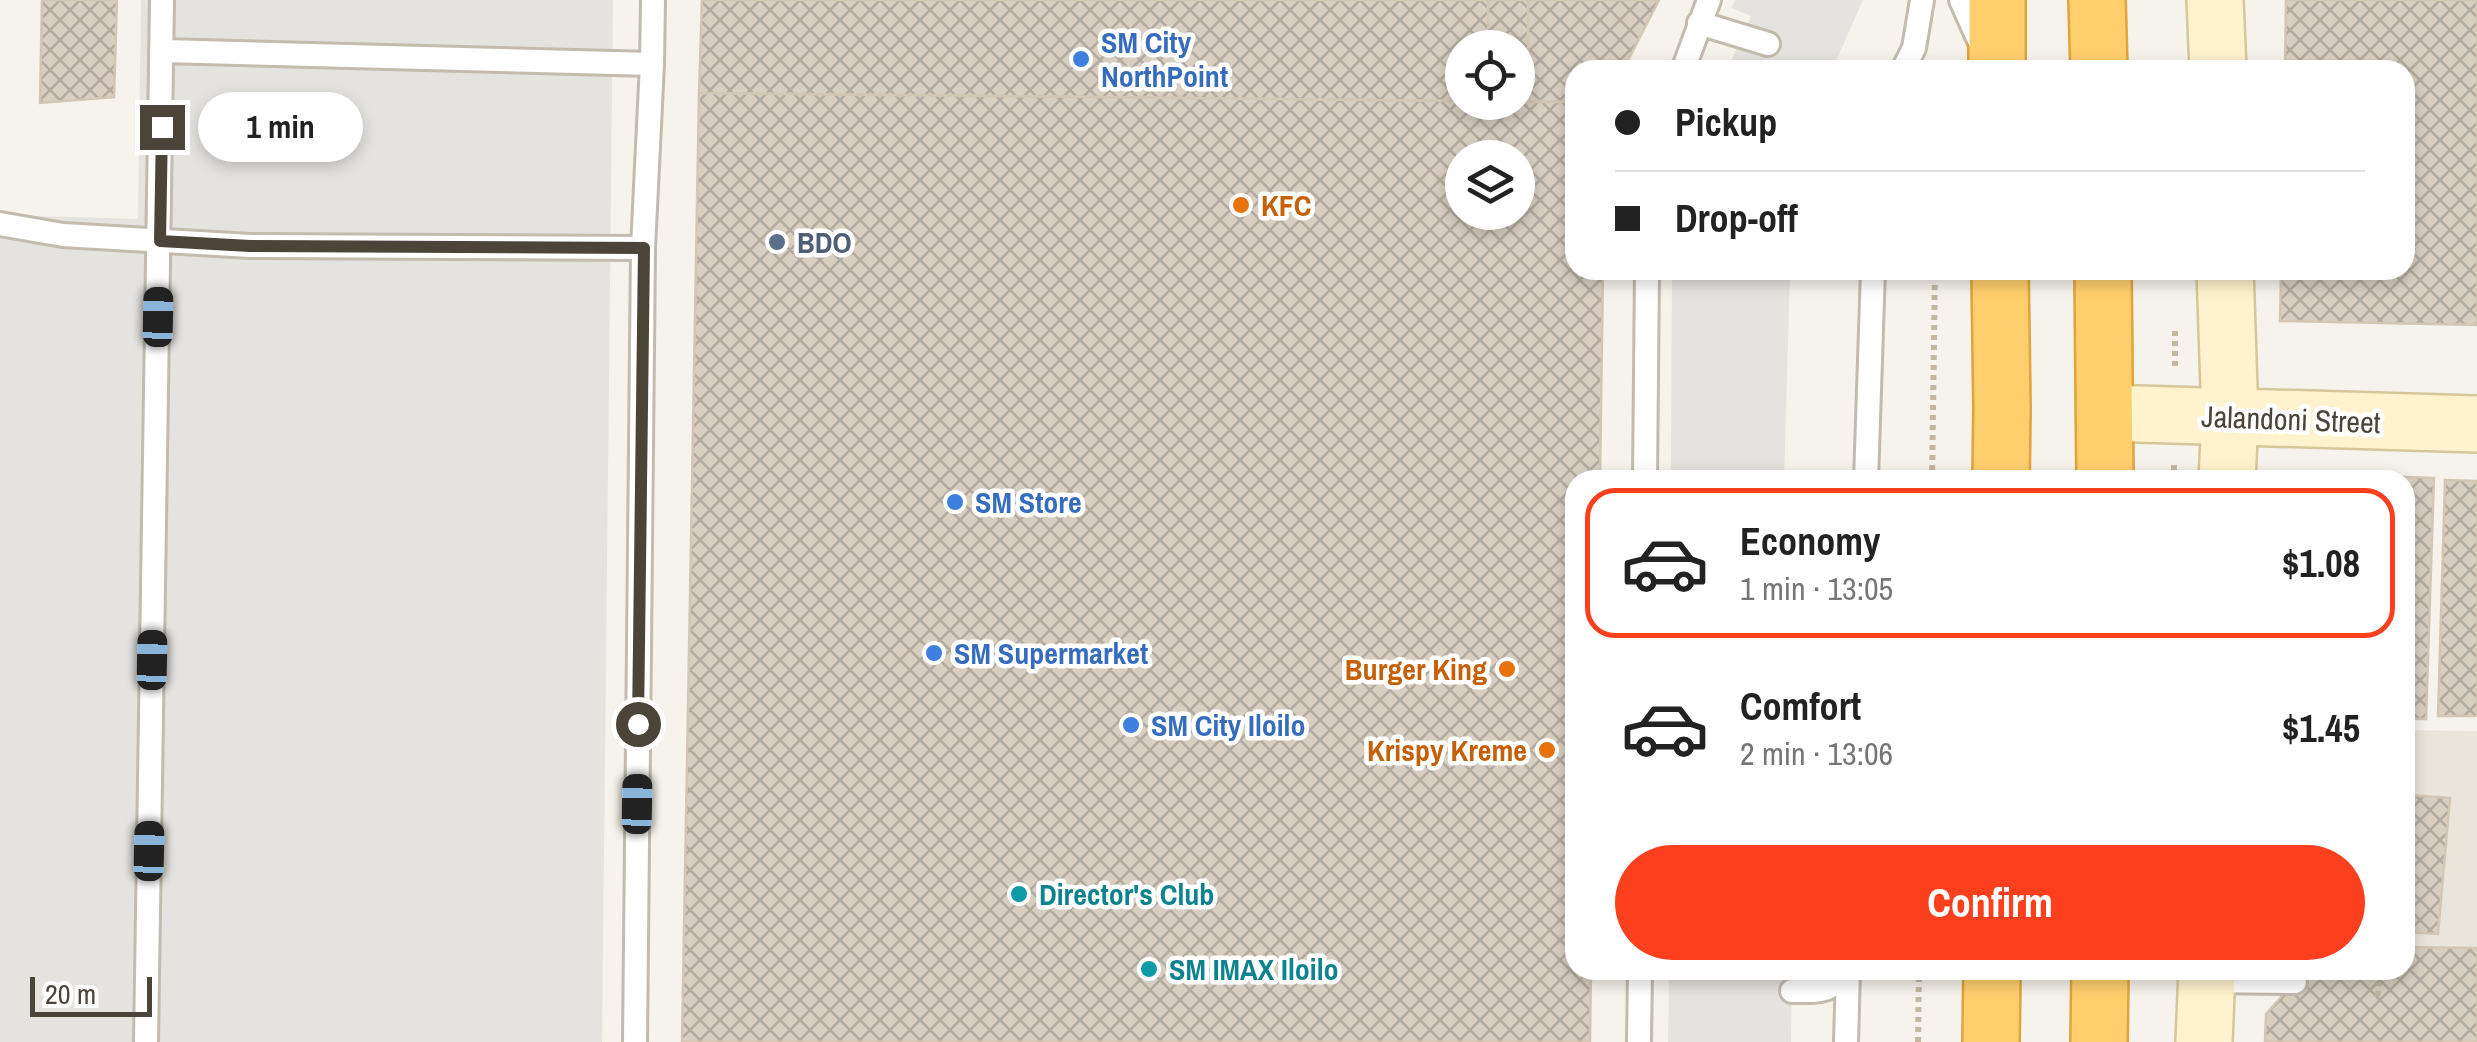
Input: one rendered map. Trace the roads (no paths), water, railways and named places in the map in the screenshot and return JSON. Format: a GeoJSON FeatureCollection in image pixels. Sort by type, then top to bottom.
{"type":"FeatureCollection","features":[{"type":"Feature","properties":{"kind":"highway"},"geometry":{"type":"LineString","coordinates":[[1997,0],[1997,60]]}},
{"type":"Feature","properties":{"kind":"highway"},"geometry":{"type":"LineString","coordinates":[[2098,0],[2099,60]]}},
{"type":"Feature","properties":{"kind":"highway"},"geometry":{"type":"LineString","coordinates":[[2000,280],[2001,470]]}},
{"type":"Feature","properties":{"kind":"highway"},"geometry":{"type":"LineString","coordinates":[[2103,280],[2105,470]]}},
{"type":"Feature","properties":{"kind":"highway"},"geometry":{"type":"LineString","coordinates":[[1991,1042],[1992,980]]}},
{"type":"Feature","properties":{"kind":"highway"},"geometry":{"type":"LineString","coordinates":[[2100,980],[2100,1042]]}},
{"type":"Feature","properties":{"kind":"main road"},"geometry":{"type":"LineString","coordinates":[[2215,0],[2218,60]]}},
{"type":"Feature","properties":{"kind":"main road"},"geometry":{"type":"LineString","coordinates":[[2225,280],[2230,418],[2227,470]]}},
{"type":"Feature","properties":{"kind":"main road","name":"Jalandoni Street"},"geometry":{"type":"LineString","coordinates":[[2106,413],[2477,424]]}},
{"type":"Feature","properties":{"kind":"main road"},"geometry":{"type":"LineString","coordinates":[[2204,1042],[2206,980]]}},
{"type":"Feature","properties":{"kind":"lane"},"geometry":{"type":"LineString","coordinates":[[146,1042],[162,0]]}},
{"type":"Feature","properties":{"kind":"lane"},"geometry":{"type":"LineString","coordinates":[[634,1042],[644,248],[652,0]]}},
{"type":"Feature","properties":{"kind":"lane"},"geometry":{"type":"LineString","coordinates":[[1686,60],[1710,0]]}},
{"type":"Feature","properties":{"kind":"lane"},"geometry":{"type":"LineString","coordinates":[[1908,60],[1914,48],[1922,0]]}},
{"type":"Feature","properties":{"kind":"lane"},"geometry":{"type":"LineString","coordinates":[[1961,0],[1986,60]]}},
{"type":"Feature","properties":{"kind":"lane"},"geometry":{"type":"LineString","coordinates":[[1699,23],[1768,44]]}},
{"type":"Feature","properties":{"kind":"lane"},"geometry":{"type":"LineString","coordinates":[[162,51],[652,64]]}},
{"type":"Feature","properties":{"kind":"lane"},"geometry":{"type":"LineString","coordinates":[[0,224],[63,235],[250,246],[644,248]]}},
{"type":"Feature","properties":{"kind":"lane"},"geometry":{"type":"LineString","coordinates":[[1644,470],[1647,280]]}},
{"type":"Feature","properties":{"kind":"lane"},"geometry":{"type":"LineString","coordinates":[[1866,470],[1873,280]]}},
{"type":"Feature","properties":{"kind":"lane"},"geometry":{"type":"LineString","coordinates":[[1639,1042],[1640,980]]}},
{"type":"Feature","properties":{"kind":"lane"},"geometry":{"type":"LineString","coordinates":[[1792,991],[1818,992],[1839,980]]}},
{"type":"Feature","properties":{"kind":"lane"},"geometry":{"type":"LineString","coordinates":[[1846,1042],[1847,980]]}},
{"type":"Feature","properties":{"kind":"place","name":"SM City NorthPoint"},"geometry":{"type":"Point","coordinates":[1081,59]}},
{"type":"Feature","properties":{"kind":"place","name":"KFC"},"geometry":{"type":"Point","coordinates":[1241,205]}},
{"type":"Feature","properties":{"kind":"place","name":"BDO"},"geometry":{"type":"Point","coordinates":[777,242]}},
{"type":"Feature","properties":{"kind":"place","name":"SM Store"},"geometry":{"type":"Point","coordinates":[955,502]}},
{"type":"Feature","properties":{"kind":"place","name":"SM Supermarket"},"geometry":{"type":"Point","coordinates":[934,653]}},
{"type":"Feature","properties":{"kind":"place","name":"Burger King"},"geometry":{"type":"Point","coordinates":[1507,669]}},
{"type":"Feature","properties":{"kind":"place","name":"SM City Iloilo"},"geometry":{"type":"Point","coordinates":[1131,725]}},
{"type":"Feature","properties":{"kind":"place","name":"Krispy Kreme"},"geometry":{"type":"Point","coordinates":[1547,750]}},
{"type":"Feature","properties":{"kind":"place","name":"Director's Club"},"geometry":{"type":"Point","coordinates":[1019,894]}},
{"type":"Feature","properties":{"kind":"place","name":"SM IMAX Iloilo"},"geometry":{"type":"Point","coordinates":[1149,969]}}]}
